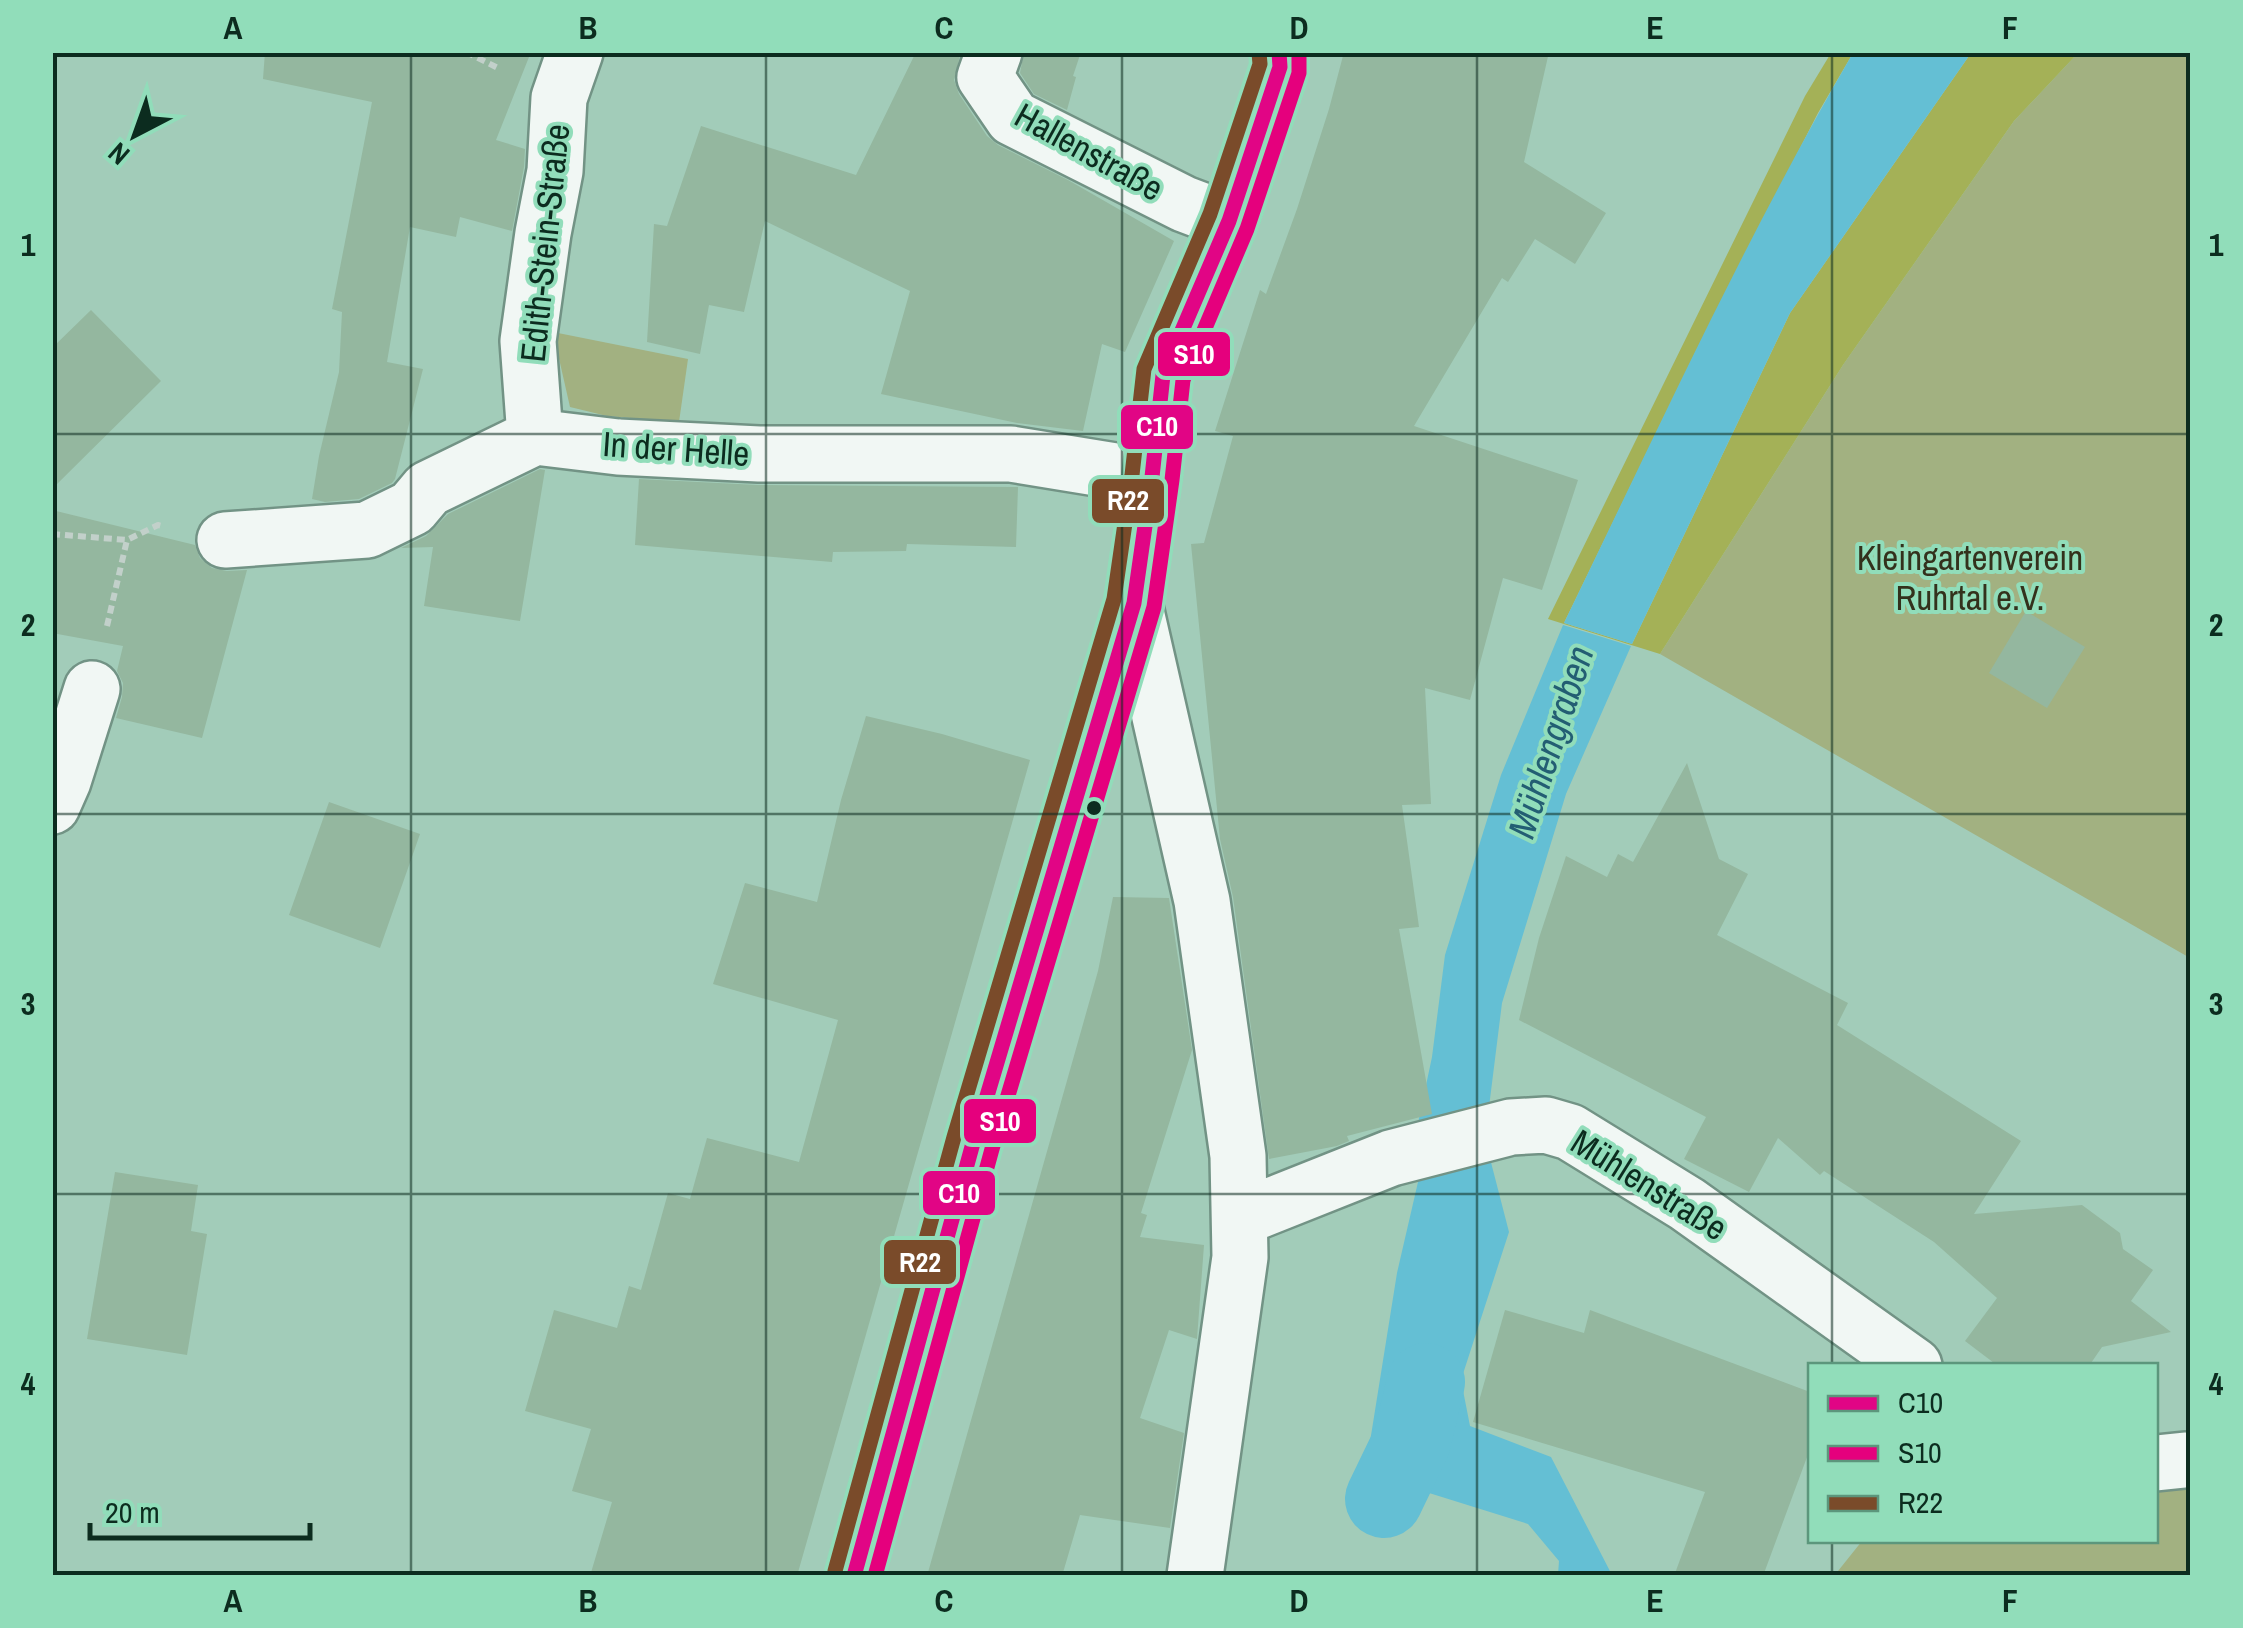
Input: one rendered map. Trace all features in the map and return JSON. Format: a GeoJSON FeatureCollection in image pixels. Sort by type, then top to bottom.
{"type":"FeatureCollection","features":[{"type":"Feature","properties":{"kind":"street","name":"Edith-Stein-Straße"},"geometry":{"type":"LineString","coordinates":[[535,437],[528,341],[542,233],[555,171],[559,98],[575,52]]}},
{"type":"Feature","properties":{"kind":"street","name":"Hallenstraße"},"geometry":{"type":"LineString","coordinates":[[994,52],[985,77],[1013,118],[1184,204],[1229,221]]}},
{"type":"Feature","properties":{"kind":"street"},"geometry":{"type":"LineString","coordinates":[[854,1576],[972,1143],[1134,603],[1163,375],[1229,221],[1280,67],[1280,52]]}},
{"type":"Feature","properties":{"kind":"street","name":"In der Helle"},"geometry":{"type":"LineString","coordinates":[[535,437],[618,447],[759,454],[1012,454],[1152,477]]}},
{"type":"Feature","properties":{"kind":"street"},"geometry":{"type":"LineString","coordinates":[[225,540],[367,530],[412,508],[428,488],[535,437]]}},
{"type":"Feature","properties":{"kind":"street"},"geometry":{"type":"LineString","coordinates":[[1134,603],[1202,901],[1238,1156],[1240,1257],[1194,1576]]}},
{"type":"Feature","properties":{"kind":"street"},"geometry":{"type":"LineString","coordinates":[[52,806],[92,688]]}},
{"type":"Feature","properties":{"kind":"street","name":"Mühlenstraße"},"geometry":{"type":"LineString","coordinates":[[1240,1218],[1391,1158],[1511,1128],[1546,1126],[1570,1132],[1687,1204],[1910,1363]]}},
{"type":"Feature","properties":{"kind":"path"},"geometry":{"type":"LineString","coordinates":[[52,534],[127,540],[158,524]]}},
{"type":"Feature","properties":{"kind":"path"},"geometry":{"type":"LineString","coordinates":[[92,688],[127,540]]}},
{"type":"Feature","properties":{"kind":"green space"},"geometry":{"type":"Polygon","coordinates":[[[1831,53],[1853,53],[1696,351],[1564,623],[1632,644],[1790,313],[1971,53],[2078,53],[2014,121],[1843,365],[1660,654],[1548,619],[1805,96],[1831,53]]]}},
{"type":"Feature","properties":{"kind":"green space","name":"Kleingartenverein Ruhrtal e.V."},"geometry":{"type":"Polygon","coordinates":[[[2078,53],[2190,53],[2190,958],[1660,654],[1843,365],[2014,121],[2078,53]]]}},
{"type":"Feature","properties":{"kind":"green space"},"geometry":{"type":"Polygon","coordinates":[[[553,332],[688,359],[679,422],[607,416],[570,407],[553,332]]]}},
{"type":"Feature","properties":{"kind":"green space"},"geometry":{"type":"Polygon","coordinates":[[[2190,1485],[2190,1575],[1834,1576],[1860,1543],[2158,1543],[2158,1491],[2190,1485]]]}},
{"type":"Feature","properties":{"kind":"water"},"geometry":{"type":"Polygon","coordinates":[[[1853,53],[1971,53],[1790,313],[1632,644],[1564,623],[1739,264],[1853,53]]]}},
{"type":"Feature","properties":{"kind":"water"},"geometry":{"type":"Polygon","coordinates":[[[1563,625],[1631,646],[1566,794],[1502,1003],[1487,1123],[1418,1123],[1432,1057],[1445,955],[1501,775],[1563,625]]]}},
{"type":"Feature","properties":{"kind":"water"},"geometry":{"type":"Polygon","coordinates":[[[1486,1143],[1509,1232],[1461,1380],[1470,1426],[1551,1457],[1612,1575],[1558,1575],[1559,1561],[1528,1524],[1365,1473],[1397,1273],[1418,1182],[1417,1158],[1486,1143]]]}},
{"type":"Feature","properties":{"kind":"building"},"geometry":{"type":"Polygon","coordinates":[[[265,52],[531,52],[496,140],[525,149],[512,231],[460,217],[456,237],[410,227],[387,362],[423,369],[395,479],[359,499],[312,499],[339,372],[342,312],[332,309],[372,102],[263,79],[265,52]]]}},
{"type":"Feature","properties":{"kind":"building"},"geometry":{"type":"Polygon","coordinates":[[[916,52],[961,52],[954,80],[987,136],[1174,241],[1125,352],[1102,344],[1083,431],[1017,423],[881,394],[910,291],[765,221],[744,312],[709,305],[700,354],[647,342],[654,224],[667,226],[701,126],[856,175],[916,52]]]}},
{"type":"Feature","properties":{"kind":"building"},"geometry":{"type":"Polygon","coordinates":[[[1024,52],[1081,52],[1067,110],[1034,94],[1020,73],[1024,52]]]}},
{"type":"Feature","properties":{"kind":"building"},"geometry":{"type":"Polygon","coordinates":[[[1344,52],[1549,52],[1524,162],[1606,213],[1575,264],[1535,239],[1508,282],[1502,278],[1414,426],[1578,480],[1542,590],[1503,578],[1470,700],[1425,688],[1431,804],[1402,805],[1419,927],[1399,929],[1432,1114],[1347,1136],[1349,1141],[1337,1146],[1269,1159],[1233,897],[1220,839],[1191,544],[1204,543],[1233,436],[1215,431],[1260,290],[1266,294],[1297,209],[1344,52]]]}},
{"type":"Feature","properties":{"kind":"building"},"geometry":{"type":"Polygon","coordinates":[[[91,310],[161,381],[52,489],[52,348],[91,310]]]}},
{"type":"Feature","properties":{"kind":"building"},"geometry":{"type":"Polygon","coordinates":[[[545,470],[520,621],[424,606],[433,547],[401,548],[426,536],[448,514],[545,470]]]}},
{"type":"Feature","properties":{"kind":"building"},"geometry":{"type":"Polygon","coordinates":[[[639,479],[758,485],[1018,487],[1016,547],[907,544],[906,551],[833,552],[832,562],[635,545],[639,479]]]}},
{"type":"Feature","properties":{"kind":"building"},"geometry":{"type":"Polygon","coordinates":[[[52,510],[195,545],[200,558],[212,568],[247,570],[202,738],[116,718],[122,697],[123,683],[117,671],[123,646],[52,633],[52,510]]]}},
{"type":"Feature","properties":{"kind":"building"},"geometry":{"type":"Polygon","coordinates":[[[2026,611],[2085,647],[2047,708],[1989,673],[2026,611]]]}},
{"type":"Feature","properties":{"kind":"building"},"geometry":{"type":"Polygon","coordinates":[[[866,716],[1030,760],[797,1576],[590,1576],[612,1502],[572,1491],[591,1429],[525,1411],[554,1310],[617,1328],[629,1286],[641,1290],[668,1193],[690,1199],[707,1138],[799,1162],[838,1020],[713,984],[745,883],[817,902],[866,716]]]}},
{"type":"Feature","properties":{"kind":"building"},"geometry":{"type":"Polygon","coordinates":[[[1687,763],[1719,859],[1748,874],[1717,935],[1848,1003],[1837,1025],[2021,1141],[1974,1214],[2082,1205],[2120,1233],[2123,1249],[2153,1270],[2131,1301],[2171,1332],[2102,1347],[2091,1363],[1994,1363],[1965,1341],[1997,1298],[1934,1242],[1824,1171],[1820,1175],[1778,1138],[1749,1192],[1684,1159],[1706,1117],[1519,1020],[1539,938],[1566,856],[1607,877],[1618,854],[1633,862],[1687,763]]]}},
{"type":"Feature","properties":{"kind":"building"},"geometry":{"type":"Polygon","coordinates":[[[329,802],[420,834],[380,948],[289,915],[329,802]]]}},
{"type":"Feature","properties":{"kind":"building"},"geometry":{"type":"Polygon","coordinates":[[[1113,897],[1169,898],[1192,1050],[1141,1213],[1147,1215],[1140,1237],[1204,1245],[1197,1339],[1169,1330],[1140,1418],[1184,1433],[1170,1528],[1080,1515],[1062,1576],[927,1576],[1098,971],[1113,897]]]}},
{"type":"Feature","properties":{"kind":"building"},"geometry":{"type":"Polygon","coordinates":[[[115,1172],[198,1185],[191,1231],[207,1234],[187,1355],[87,1339],[115,1172]]]}},
{"type":"Feature","properties":{"kind":"building"},"geometry":{"type":"Polygon","coordinates":[[[1505,1310],[1584,1333],[1590,1310],[1808,1391],[1808,1454],[1763,1576],[1674,1576],[1705,1492],[1473,1422],[1505,1310]]]}},
{"type":"Feature","properties":{"kind":"waterway","name":"Mühlengraben"},"geometry":{"type":"LineString","coordinates":[[1384,1499],[1412,1441],[1426,1382]]}},
{"type":"Feature","properties":{"kind":"transit line","name":"C10"},"geometry":{"type":"LineString","coordinates":[[854,1576],[973,1143],[1134,603],[1163,375],[1229,221],[1280,67],[1279,52]]}},
{"type":"Feature","properties":{"kind":"transit line","name":"S10"},"geometry":{"type":"LineString","coordinates":[[875,1576],[992,1149],[1154,607],[1183,380],[1247,229],[1299,73],[1299,52]]}},
{"type":"Feature","properties":{"kind":"transit line","name":"R22"},"geometry":{"type":"LineString","coordinates":[[835,1571],[954,1137],[1114,599],[1144,369],[1210,214],[1260,64],[1259,53]]}}]}
